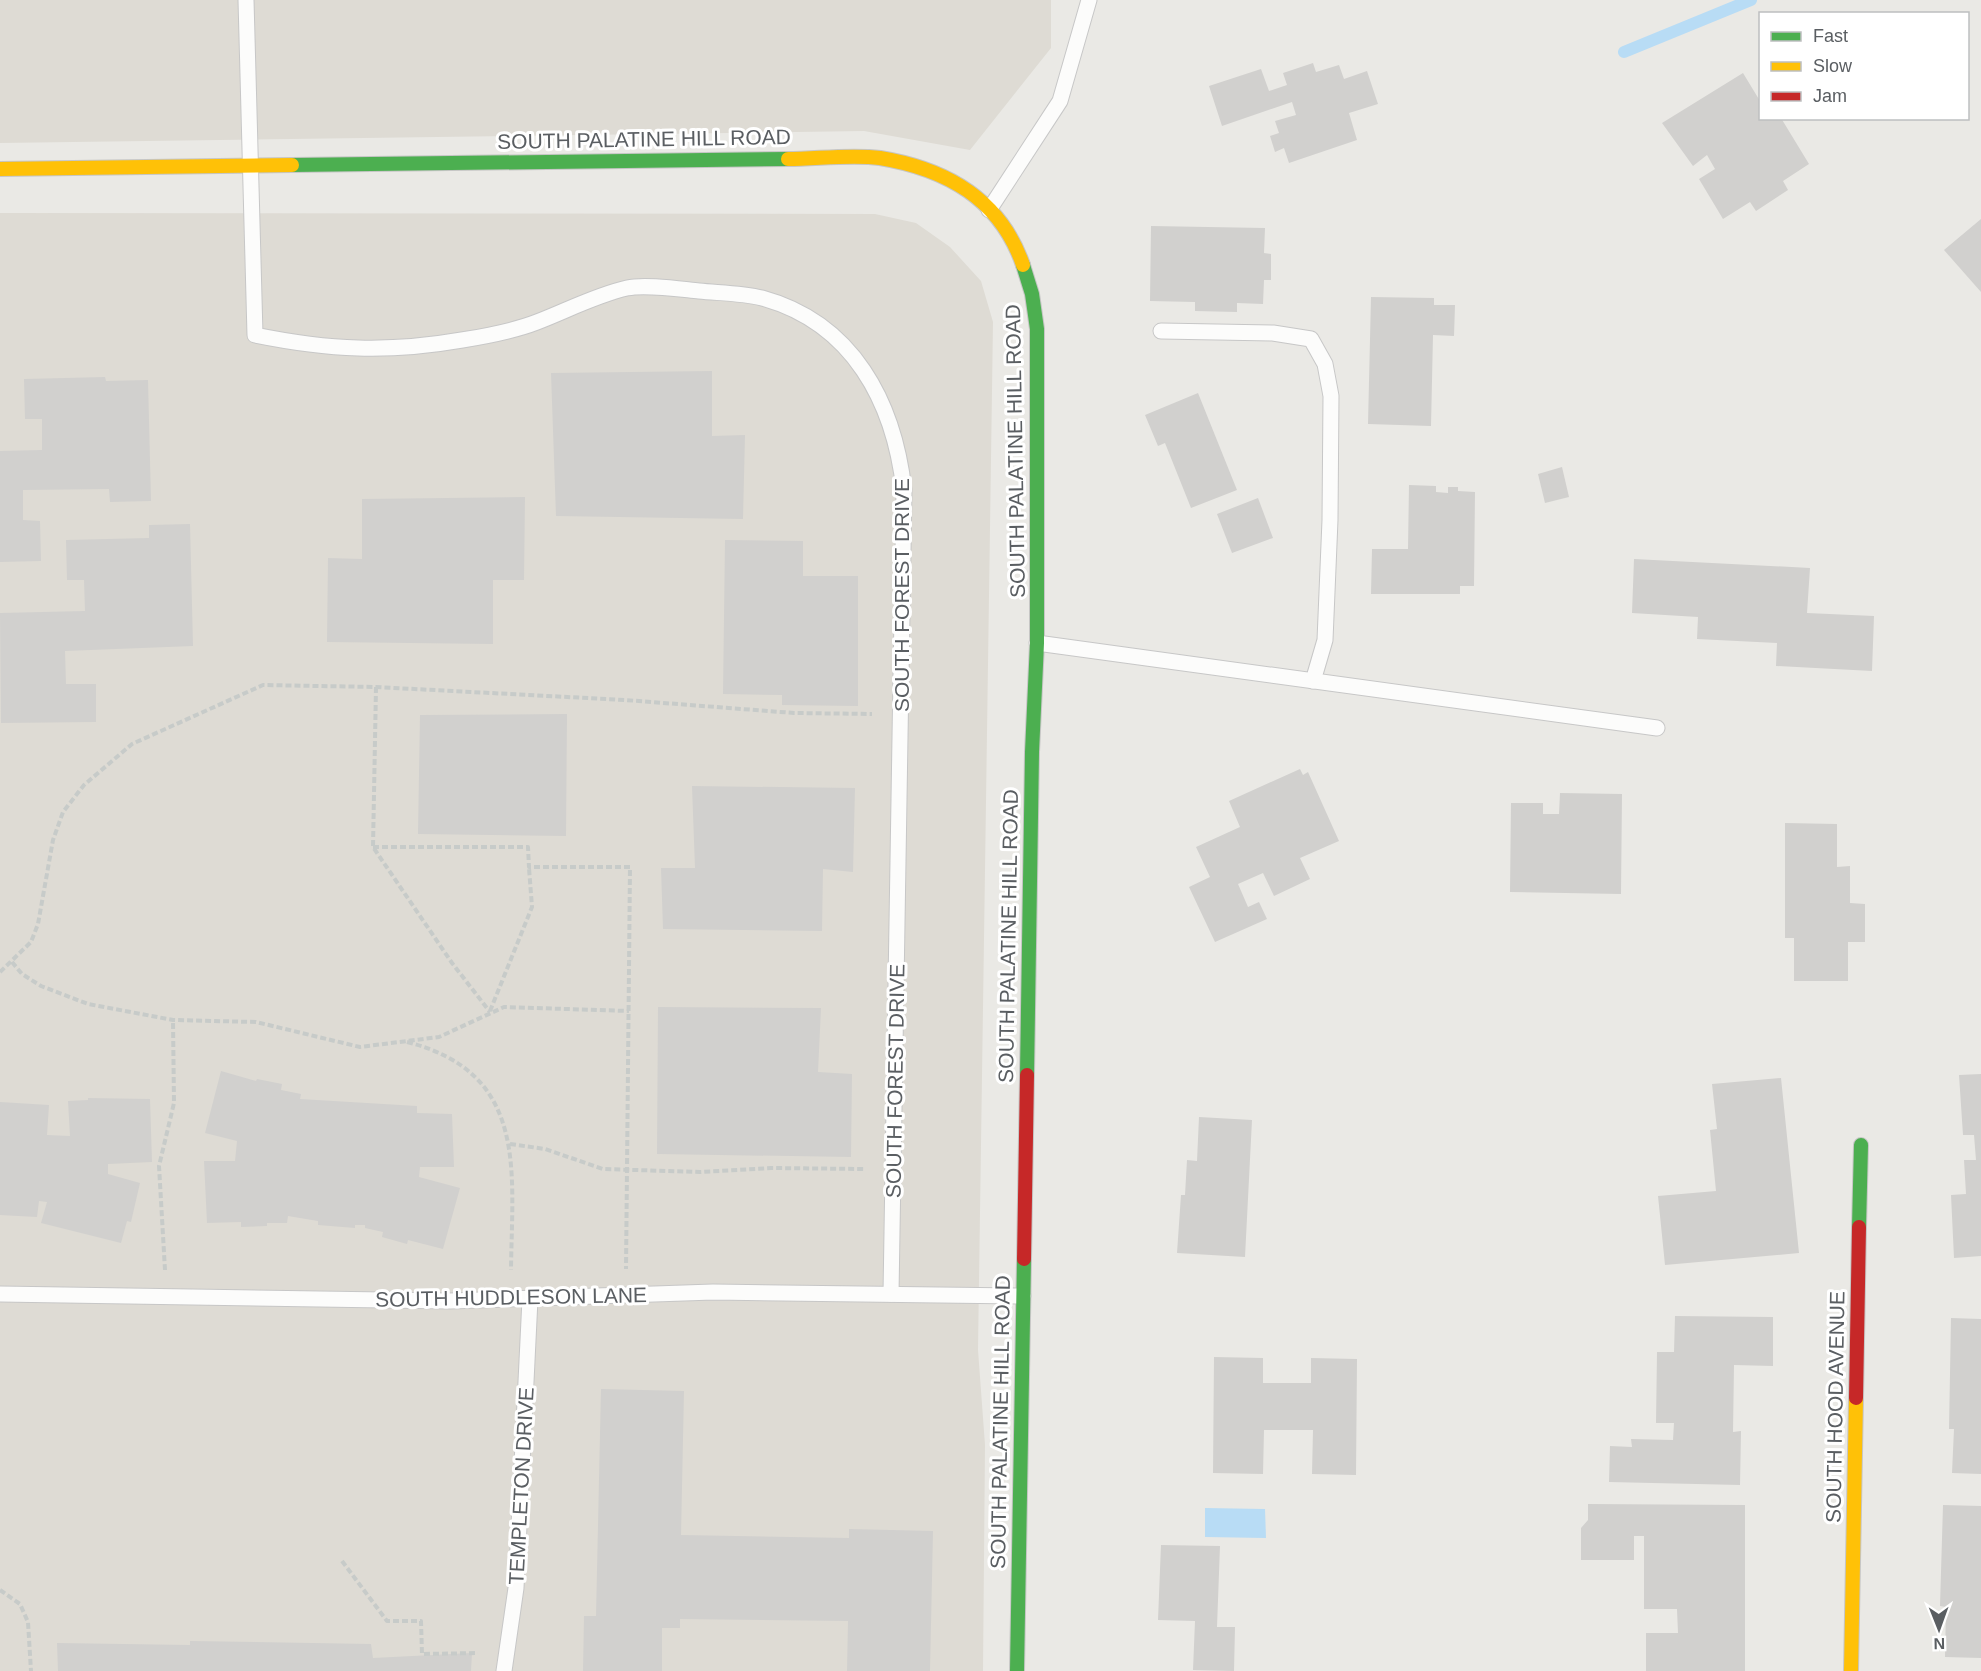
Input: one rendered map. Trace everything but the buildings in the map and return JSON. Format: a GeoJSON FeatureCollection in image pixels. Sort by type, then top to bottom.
{"type":"FeatureCollection","features":[{"type":"Feature","properties":{"kind":"street","name":"SOUTH PALATINE HILL ROAD"},"geometry":{"type":"LineString","coordinates":[[0,169],[878,158],[911,165],[959,185],[982,200],[1008,233],[1027,269],[1035,296],[1037,329],[1037,643],[1032,752],[1017,1671]]}},
{"type":"Feature","properties":{"kind":"street","name":"SOUTH HOOD AVENUE"},"geometry":{"type":"LineString","coordinates":[[1851,1671],[1861,1145]]}},
{"type":"Feature","properties":{"kind":"lane"},"geometry":{"type":"LineString","coordinates":[[246,0],[250,165]]}},
{"type":"Feature","properties":{"kind":"lane"},"geometry":{"type":"LineString","coordinates":[[989,210],[1060,101],[1089,0]]}},
{"type":"Feature","properties":{"kind":"lane","name":"SOUTH FOREST DRIVE"},"geometry":{"type":"LineString","coordinates":[[250,165],[255,335],[297,344],[360,350],[431,345],[513,329],[628,288],[735,294],[762,298],[790,308],[816,323],[847,348],[879,395],[891,421],[898,447],[904,490],[891,1294]]}},
{"type":"Feature","properties":{"kind":"lane"},"geometry":{"type":"LineString","coordinates":[[1161,331],[1273,333],[1311,339],[1325,364],[1331,396],[1330,520],[1325,640],[1313,681]]}},
{"type":"Feature","properties":{"kind":"lane"},"geometry":{"type":"LineString","coordinates":[[1037,643],[1657,728]]}},
{"type":"Feature","properties":{"kind":"lane","name":"SOUTH HUDDLESON LANE"},"geometry":{"type":"LineString","coordinates":[[0,1294],[450,1301],[724,1292],[1023,1296]]}},
{"type":"Feature","properties":{"kind":"lane","name":"TEMPLETON DRIVE"},"geometry":{"type":"LineString","coordinates":[[504,1671],[516,1587],[530,1299]]}},
{"type":"Feature","properties":{"kind":"path"},"geometry":{"type":"LineString","coordinates":[[0,972],[31,942],[39,924],[53,840],[63,812],[84,785],[132,744],[263,685],[376,687],[849,715]]}},
{"type":"Feature","properties":{"kind":"path"},"geometry":{"type":"LineString","coordinates":[[376,687],[373,847],[452,963],[490,1012]]}},
{"type":"Feature","properties":{"kind":"path"},"geometry":{"type":"LineString","coordinates":[[373,847],[528,847],[532,908],[490,1012]]}},
{"type":"Feature","properties":{"kind":"path"},"geometry":{"type":"LineString","coordinates":[[529,867],[630,867],[625,1294]]}},
{"type":"Feature","properties":{"kind":"path"},"geometry":{"type":"LineString","coordinates":[[12,962],[22,974],[41,986],[88,1004],[173,1020],[256,1022],[360,1047],[439,1037],[504,1007],[630,1011]]}},
{"type":"Feature","properties":{"kind":"path"},"geometry":{"type":"LineString","coordinates":[[166,1297],[159,1166],[174,1103],[173,1020]]}},
{"type":"Feature","properties":{"kind":"path"},"geometry":{"type":"LineString","coordinates":[[404,1041],[449,1058],[479,1082],[497,1103],[513,1159],[509,1299]]}},
{"type":"Feature","properties":{"kind":"path"},"geometry":{"type":"LineString","coordinates":[[510,1144],[544,1149],[590,1167],[628,1170],[893,1169]]}},
{"type":"Feature","properties":{"kind":"path"},"geometry":{"type":"LineString","coordinates":[[342,1561],[387,1621],[421,1621],[423,1654],[506,1655]]}},
{"type":"Feature","properties":{"kind":"path"},"geometry":{"type":"LineString","coordinates":[[0,1590],[20,1604],[27,1622],[31,1671]]}},
{"type":"Feature","properties":{"kind":"shaded area"},"geometry":{"type":"Polygon","coordinates":[[[0,0],[1051,0],[1051,48],[970,150],[864,131],[0,143],[0,0]]]}},
{"type":"Feature","properties":{"kind":"shaded area"},"geometry":{"type":"Polygon","coordinates":[[[0,213],[875,214],[916,223],[950,247],[981,281],[993,322],[978,1350],[985,1445],[983,1671],[0,1671],[0,213]]]}},
{"type":"Feature","properties":{"kind":"water"},"geometry":{"type":"Polygon","coordinates":[[[1205,1508],[1265,1509],[1266,1538],[1205,1537],[1205,1508]]]}},
{"type":"Feature","properties":{"kind":"waterway"},"geometry":{"type":"LineString","coordinates":[[1624,52],[1751,0]]}},
{"type":"Feature","properties":{"kind":"traffic: fast"},"geometry":{"type":"LineString","coordinates":[[292,165],[788,159]]}},
{"type":"Feature","properties":{"kind":"traffic: fast"},"geometry":{"type":"LineString","coordinates":[[1023,265],[1032,294],[1037,329],[1037,643],[1032,752],[1027,1075]]}},
{"type":"Feature","properties":{"kind":"traffic: fast"},"geometry":{"type":"LineString","coordinates":[[1859,1227],[1861,1145]]}},
{"type":"Feature","properties":{"kind":"traffic: fast"},"geometry":{"type":"LineString","coordinates":[[1017,1671],[1024,1259]]}},
{"type":"Feature","properties":{"kind":"traffic: slow"},"geometry":{"type":"LineString","coordinates":[[788,159],[880,158],[904,163],[949,179],[985,205],[1000,222],[1013,242],[1023,265]]}},
{"type":"Feature","properties":{"kind":"traffic: slow"},"geometry":{"type":"LineString","coordinates":[[0,169],[292,165]]}},
{"type":"Feature","properties":{"kind":"traffic: slow"},"geometry":{"type":"LineString","coordinates":[[1851,1671],[1856,1398]]}},
{"type":"Feature","properties":{"kind":"traffic: jam"},"geometry":{"type":"LineString","coordinates":[[1024,1259],[1027,1075]]}},
{"type":"Feature","properties":{"kind":"traffic: jam"},"geometry":{"type":"LineString","coordinates":[[1856,1398],[1859,1227]]}}]}
